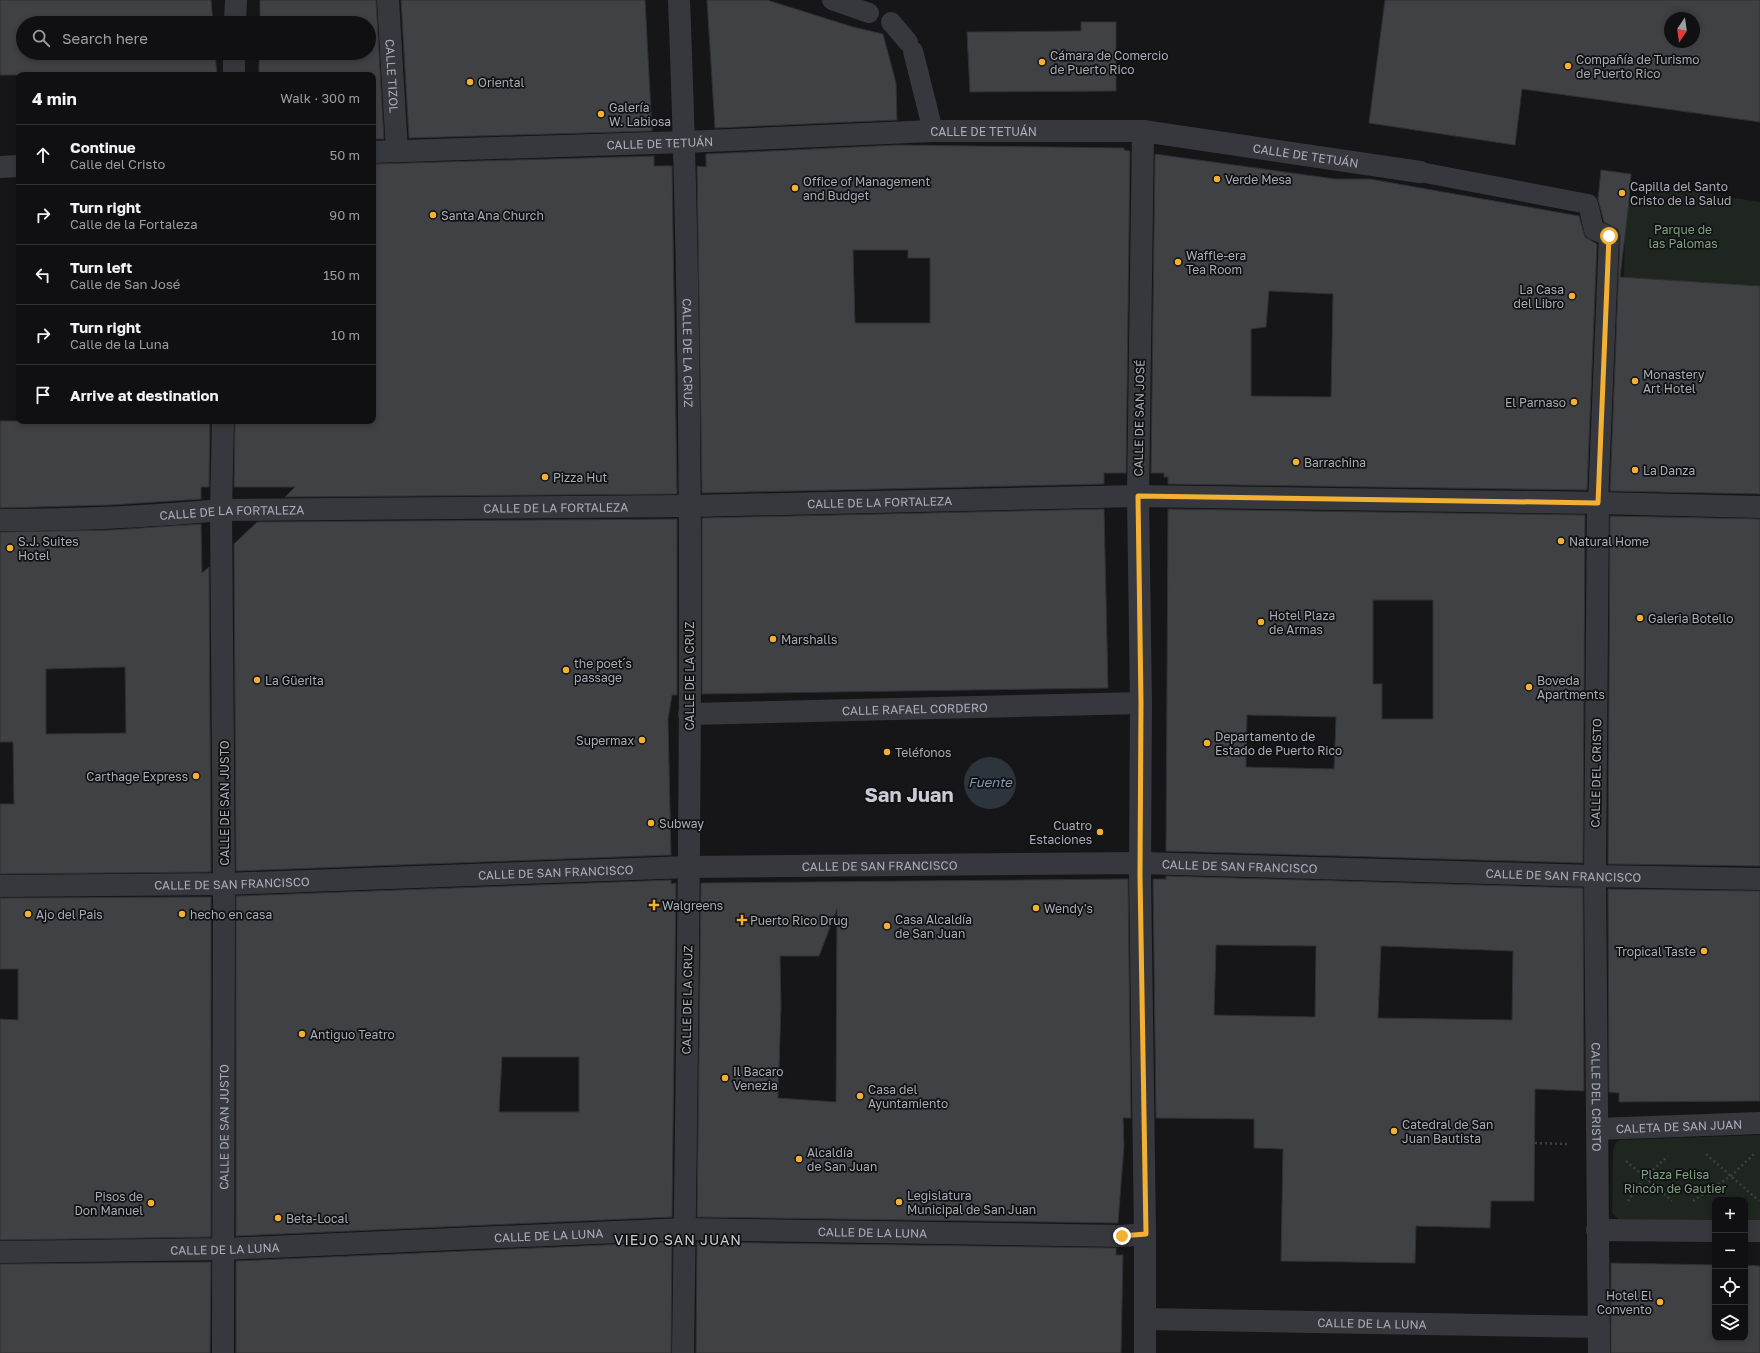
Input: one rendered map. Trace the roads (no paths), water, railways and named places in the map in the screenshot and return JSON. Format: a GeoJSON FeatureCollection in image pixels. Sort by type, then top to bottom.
{"type":"FeatureCollection","features":[{"type":"Feature","properties":{"kind":"street"},"geometry":{"type":"LineString","coordinates":[[235,16],[236,0]]}},
{"type":"Feature","properties":{"kind":"street","name":"CALLE TIZOL"},"geometry":{"type":"LineString","coordinates":[[388,0],[397,151]]}},
{"type":"Feature","properties":{"kind":"street","name":"CALLE DE LA CRUZ"},"geometry":{"type":"LineString","coordinates":[[679,0],[685,142],[690,506],[689,867],[684,1353]]}},
{"type":"Feature","properties":{"kind":"street"},"geometry":{"type":"LineString","coordinates":[[832,0],[869,13]]}},
{"type":"Feature","properties":{"kind":"street"},"geometry":{"type":"LineString","coordinates":[[891,22],[911,47],[933,130]]}},
{"type":"Feature","properties":{"kind":"street"},"geometry":{"type":"LineString","coordinates":[[234,60],[234,72]]}},
{"type":"Feature","properties":{"kind":"street","name":"CALLE DE TETUÁN"},"geometry":{"type":"LineString","coordinates":[[376,152],[685,142],[933,130],[1143,131],[1420,172],[1588,204]]}},
{"type":"Feature","properties":{"kind":"street","name":"CALLE DE SAN JOSÉ"},"geometry":{"type":"LineString","coordinates":[[1143,131],[1138,496],[1141,703],[1140,863],[1146,1234],[1145,1353]]}},
{"type":"Feature","properties":{"kind":"street"},"geometry":{"type":"LineString","coordinates":[[0,167],[16,166]]}},
{"type":"Feature","properties":{"kind":"street","name":"CALLE DEL CRISTO"},"geometry":{"type":"LineString","coordinates":[[1588,204],[1594,230],[1609,236],[1598,503],[1595,876],[1599,1353]]}},
{"type":"Feature","properties":{"kind":"street","name":"CALLE DE SAN JUSTO"},"geometry":{"type":"LineString","coordinates":[[223,424],[221,510],[224,884],[223,1353]]}},
{"type":"Feature","properties":{"kind":"street","name":"CALLE DE LA FORTALEZA"},"geometry":{"type":"LineString","coordinates":[[0,520],[52,520],[167,515],[221,510],[690,506],[1138,496],[1760,507]]}},
{"type":"Feature","properties":{"kind":"street","name":"CALLE RAFAEL CORDERO"},"geometry":{"type":"LineString","coordinates":[[690,714],[1141,703]]}},
{"type":"Feature","properties":{"kind":"street","name":"CALLE DE SAN FRANCISCO"},"geometry":{"type":"LineString","coordinates":[[0,886],[224,884],[689,867],[1140,863],[1595,876],[1760,879]]}},
{"type":"Feature","properties":{"kind":"street","name":"CALETA DE SAN JUAN"},"geometry":{"type":"LineString","coordinates":[[1597,1137],[1760,1123]]}},
{"type":"Feature","properties":{"kind":"street","name":"CALLE DE LA LUNA"},"geometry":{"type":"LineString","coordinates":[[0,1252],[224,1249],[685,1229],[1122,1236],[1146,1234]]}},
{"type":"Feature","properties":{"kind":"street"},"geometry":{"type":"LineString","coordinates":[[1597,1230],[1712,1231]]}},
{"type":"Feature","properties":{"kind":"street"},"geometry":{"type":"LineString","coordinates":[[1748,1231],[1760,1231]]}},
{"type":"Feature","properties":{"kind":"street","name":"CALLE DE LA LUNA"},"geometry":{"type":"LineString","coordinates":[[1145,1319],[1599,1327]]}},
{"type":"Feature","properties":{"kind":"water","name":"Fuente"},"geometry":{"type":"Polygon","coordinates":[[[990,757],[1000,759],[1008,765],[1014,773],[1016,783],[1014,793],[1008,801],[1000,807],[990,809],[980,807],[972,801],[966,793],[964,783],[966,773],[972,765],[980,759],[990,757]]]}},
{"type":"Feature","properties":{"kind":"place","name":"Cámara de Comercio de Puerto Rico"},"geometry":{"type":"Point","coordinates":[1042,62]}},
{"type":"Feature","properties":{"kind":"place","name":"Compañía de Turismo de Puerto Rico"},"geometry":{"type":"Point","coordinates":[1568,66]}},
{"type":"Feature","properties":{"kind":"place","name":"Oriental"},"geometry":{"type":"Point","coordinates":[470,82]}},
{"type":"Feature","properties":{"kind":"place","name":"Galería W. Labiosa"},"geometry":{"type":"Point","coordinates":[601,114]}},
{"type":"Feature","properties":{"kind":"place","name":"Verde Mesa"},"geometry":{"type":"Point","coordinates":[1217,179]}},
{"type":"Feature","properties":{"kind":"place","name":"Office of Management and Budget"},"geometry":{"type":"Point","coordinates":[795,188]}},
{"type":"Feature","properties":{"kind":"place","name":"Capilla del Santo Cristo de la Salud"},"geometry":{"type":"Point","coordinates":[1622,193]}},
{"type":"Feature","properties":{"kind":"place","name":"Santa Ana Church"},"geometry":{"type":"Point","coordinates":[433,215]}},
{"type":"Feature","properties":{"kind":"place","name":"Waffle-era Tea Room"},"geometry":{"type":"Point","coordinates":[1178,262]}},
{"type":"Feature","properties":{"kind":"place","name":"La Casa del Libro"},"geometry":{"type":"Point","coordinates":[1572,296]}},
{"type":"Feature","properties":{"kind":"place","name":"Monastery Art Hotel"},"geometry":{"type":"Point","coordinates":[1635,381]}},
{"type":"Feature","properties":{"kind":"place","name":"El Parnaso"},"geometry":{"type":"Point","coordinates":[1574,402]}},
{"type":"Feature","properties":{"kind":"place","name":"Barrachina"},"geometry":{"type":"Point","coordinates":[1296,462]}},
{"type":"Feature","properties":{"kind":"place","name":"La Danza"},"geometry":{"type":"Point","coordinates":[1635,470]}},
{"type":"Feature","properties":{"kind":"place","name":"Pizza Hut"},"geometry":{"type":"Point","coordinates":[545,477]}},
{"type":"Feature","properties":{"kind":"place","name":"Natural Home"},"geometry":{"type":"Point","coordinates":[1561,541]}},
{"type":"Feature","properties":{"kind":"place","name":"S.J. Suites Hotel"},"geometry":{"type":"Point","coordinates":[10,548]}},
{"type":"Feature","properties":{"kind":"place","name":"Galeria Botello"},"geometry":{"type":"Point","coordinates":[1640,618]}},
{"type":"Feature","properties":{"kind":"place","name":"Hotel Plaza de Armas"},"geometry":{"type":"Point","coordinates":[1261,622]}},
{"type":"Feature","properties":{"kind":"place","name":"Marshalls"},"geometry":{"type":"Point","coordinates":[773,639]}},
{"type":"Feature","properties":{"kind":"place","name":"the poet´s passage"},"geometry":{"type":"Point","coordinates":[566,670]}},
{"type":"Feature","properties":{"kind":"place","name":"La Güerita"},"geometry":{"type":"Point","coordinates":[257,680]}},
{"type":"Feature","properties":{"kind":"place","name":"Boveda Apartments"},"geometry":{"type":"Point","coordinates":[1529,687]}},
{"type":"Feature","properties":{"kind":"place","name":"Supermax"},"geometry":{"type":"Point","coordinates":[642,740]}},
{"type":"Feature","properties":{"kind":"place","name":"Departamento de Estado de Puerto Rico"},"geometry":{"type":"Point","coordinates":[1207,743]}},
{"type":"Feature","properties":{"kind":"place","name":"Teléfonos"},"geometry":{"type":"Point","coordinates":[887,752]}},
{"type":"Feature","properties":{"kind":"place","name":"Carthage Express"},"geometry":{"type":"Point","coordinates":[196,776]}},
{"type":"Feature","properties":{"kind":"place","name":"Subway"},"geometry":{"type":"Point","coordinates":[651,823]}},
{"type":"Feature","properties":{"kind":"place","name":"Cuatro Estaciones"},"geometry":{"type":"Point","coordinates":[1100,832]}},
{"type":"Feature","properties":{"kind":"place","name":"Walgreens"},"geometry":{"type":"Point","coordinates":[654,905]}},
{"type":"Feature","properties":{"kind":"place","name":"Wendy's"},"geometry":{"type":"Point","coordinates":[1036,908]}},
{"type":"Feature","properties":{"kind":"place","name":"Ajo del Pais"},"geometry":{"type":"Point","coordinates":[28,914]}},
{"type":"Feature","properties":{"kind":"place","name":"hecho en casa"},"geometry":{"type":"Point","coordinates":[182,914]}},
{"type":"Feature","properties":{"kind":"place","name":"Puerto Rico Drug"},"geometry":{"type":"Point","coordinates":[742,920]}},
{"type":"Feature","properties":{"kind":"place","name":"Casa Alcaldía de San Juan"},"geometry":{"type":"Point","coordinates":[887,926]}},
{"type":"Feature","properties":{"kind":"place","name":"Tropical Taste"},"geometry":{"type":"Point","coordinates":[1704,951]}},
{"type":"Feature","properties":{"kind":"place","name":"Antiguo Teatro"},"geometry":{"type":"Point","coordinates":[302,1034]}},
{"type":"Feature","properties":{"kind":"place","name":"Il Bacaro Venezia"},"geometry":{"type":"Point","coordinates":[725,1078]}},
{"type":"Feature","properties":{"kind":"place","name":"Casa del Ayuntamiento"},"geometry":{"type":"Point","coordinates":[860,1096]}},
{"type":"Feature","properties":{"kind":"place","name":"Catedral de San Juan Bautista"},"geometry":{"type":"Point","coordinates":[1394,1131]}},
{"type":"Feature","properties":{"kind":"place","name":"Alcaldía de San Juan"},"geometry":{"type":"Point","coordinates":[799,1159]}},
{"type":"Feature","properties":{"kind":"place","name":"Legislatura Municipal de San Juan"},"geometry":{"type":"Point","coordinates":[899,1202]}},
{"type":"Feature","properties":{"kind":"place","name":"Pisos de Don Manuel"},"geometry":{"type":"Point","coordinates":[151,1203]}},
{"type":"Feature","properties":{"kind":"place","name":"Beta-Local"},"geometry":{"type":"Point","coordinates":[278,1218]}},
{"type":"Feature","properties":{"kind":"place","name":"Hotel El Convento"},"geometry":{"type":"Point","coordinates":[1660,1302]}},
{"type":"Feature","properties":{"kind":"district","name":"San Juan"},"geometry":{"type":"Point","coordinates":[909,794]}},
{"type":"Feature","properties":{"kind":"district","name":"VIEJO SAN JUAN"},"geometry":{"type":"Point","coordinates":[678,1239]}},
{"type":"Feature","properties":{"kind":"park label","name":"Parque de las Palomas"},"geometry":{"type":"Point","coordinates":[1683,236]}},
{"type":"Feature","properties":{"kind":"park label","name":"Plaza Felisa Rincón de Gautier"},"geometry":{"type":"Point","coordinates":[1675,1181]}}]}
